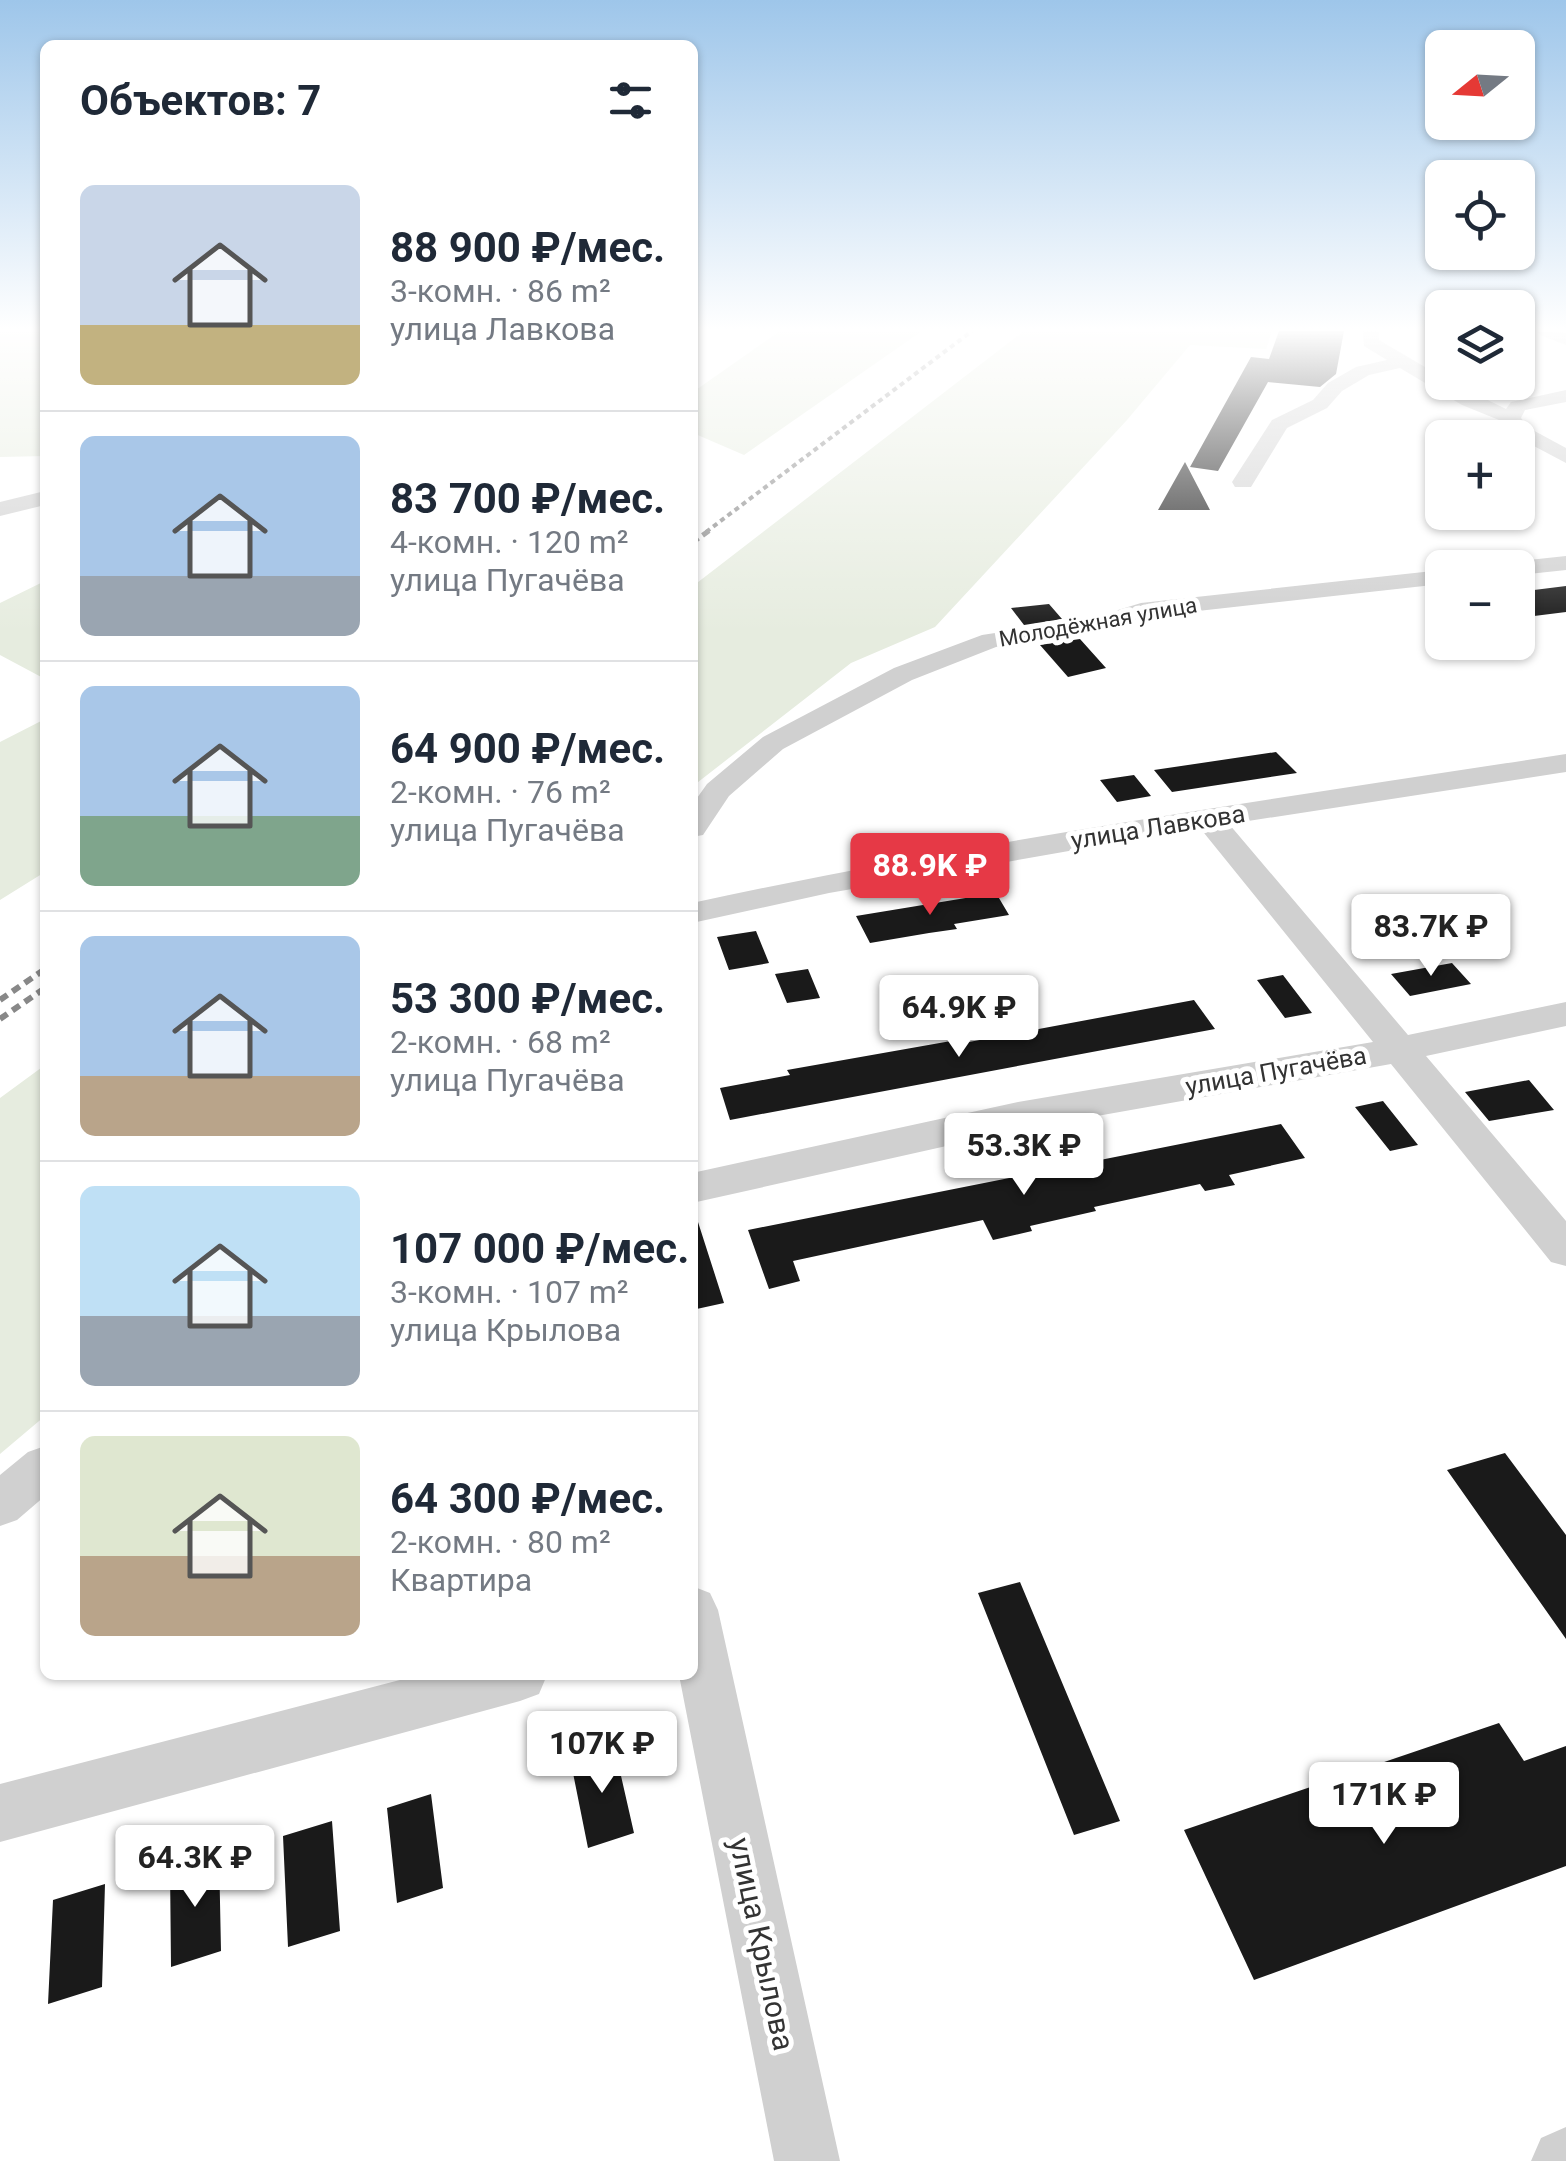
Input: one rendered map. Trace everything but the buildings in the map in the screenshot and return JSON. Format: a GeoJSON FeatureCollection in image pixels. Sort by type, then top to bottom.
{"type":"FeatureCollection","features":[{"type":"Feature","properties":{"kind":"street"},"geometry":{"type":"LineString","coordinates":[[1243,482],[1274,432]]}},
{"type":"Feature","properties":{"kind":"street"},"geometry":{"type":"LineString","coordinates":[[1522,432],[1566,457]]}},
{"type":"Feature","properties":{"kind":"street"},"geometry":{"type":"LineString","coordinates":[[0,509],[40,499]]}},
{"type":"Feature","properties":{"kind":"street"},"geometry":{"type":"LineString","coordinates":[[1535,566],[1566,563]]}},
{"type":"Feature","properties":{"kind":"street","name":"Молодёжная улица"},"geometry":{"type":"LineString","coordinates":[[698,819],[718,790],[773,743],[902,674],[991,640],[1096,624],[1141,610],[1425,578]]}},
{"type":"Feature","properties":{"kind":"street","name":"улица Лавкова"},"geometry":{"type":"LineString","coordinates":[[698,912],[829,883],[1208,818],[1566,763]]}},
{"type":"Feature","properties":{"kind":"street"},"geometry":{"type":"LineString","coordinates":[[1208,818],[1566,1250]]}},
{"type":"Feature","properties":{"kind":"street","name":"улица Пугачёва"},"geometry":{"type":"LineString","coordinates":[[698,1187],[1018,1116],[1397,1050],[1566,1014]]}},
{"type":"Feature","properties":{"kind":"street"},"geometry":{"type":"LineString","coordinates":[[0,1504],[40,1470]]}},
{"type":"Feature","properties":{"kind":"street","name":"улица Крылова"},"geometry":{"type":"LineString","coordinates":[[698,1641],[806,2161]]}},
{"type":"Feature","properties":{"kind":"street"},"geometry":{"type":"LineString","coordinates":[[0,1813],[501,1680]]}},
{"type":"Feature","properties":{"kind":"shaded area"},"geometry":{"type":"Polygon","coordinates":[[[0,432],[40,432],[40,456],[0,457],[0,432]]]}},
{"type":"Feature","properties":{"kind":"shaded area"},"geometry":{"type":"Polygon","coordinates":[[[698,432],[777,432],[744,455],[698,435],[698,432]]]}},
{"type":"Feature","properties":{"kind":"shaded area"},"geometry":{"type":"Polygon","coordinates":[[[893,432],[1116,432],[935,627],[851,663],[698,782],[698,582],[893,432]]]}},
{"type":"Feature","properties":{"kind":"shaded area"},"geometry":{"type":"Polygon","coordinates":[[[40,583],[40,676],[0,655],[0,603],[40,583]]]}},
{"type":"Feature","properties":{"kind":"shaded area"},"geometry":{"type":"Polygon","coordinates":[[[40,722],[40,875],[0,900],[0,742],[40,722]]]}},
{"type":"Feature","properties":{"kind":"shaded area"},"geometry":{"type":"Polygon","coordinates":[[[40,1069],[40,1420],[0,1454],[0,1098],[40,1069]]]}},
{"type":"Feature","properties":{"kind":"railway"},"geometry":{"type":"LineString","coordinates":[[706,532],[839,432]]}},
{"type":"Feature","properties":{"kind":"railway"},"geometry":{"type":"LineString","coordinates":[[698,539],[710,530]]}},
{"type":"Feature","properties":{"kind":"railway"},"geometry":{"type":"LineString","coordinates":[[0,1000],[40,972]]}},
{"type":"Feature","properties":{"kind":"railway"},"geometry":{"type":"LineString","coordinates":[[0,1019],[40,991]]}}]}
